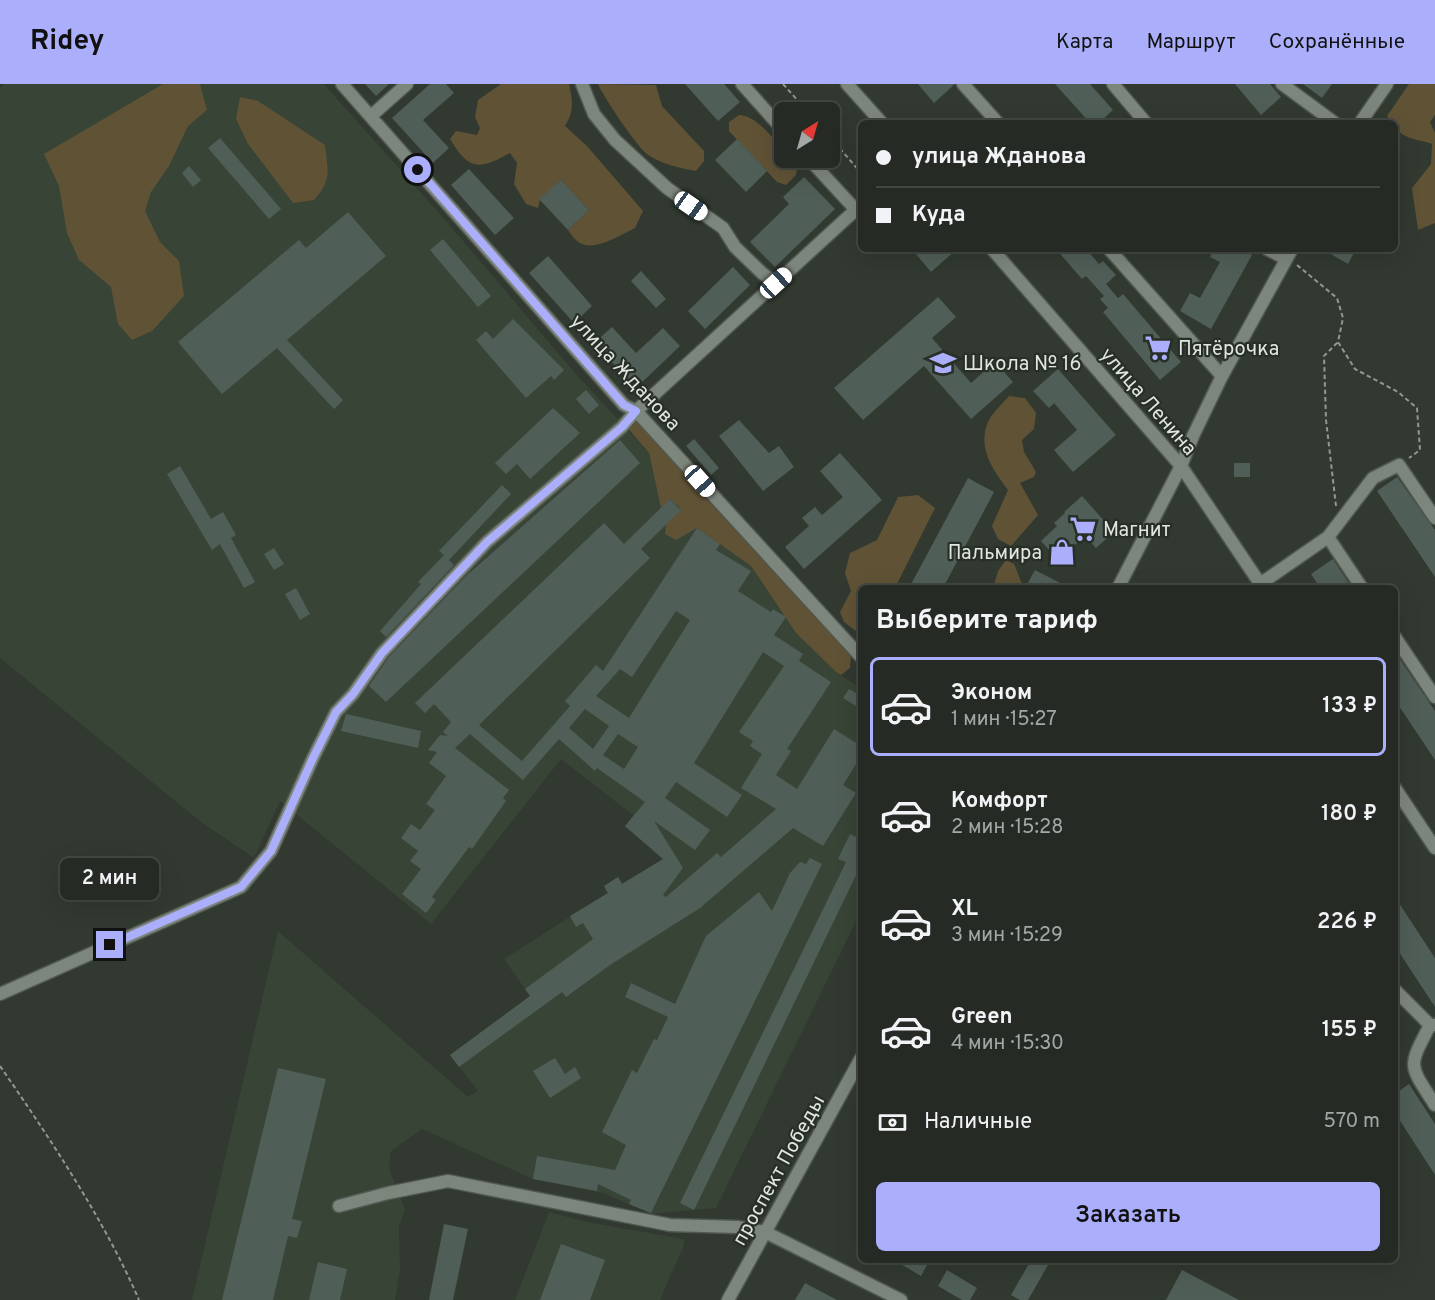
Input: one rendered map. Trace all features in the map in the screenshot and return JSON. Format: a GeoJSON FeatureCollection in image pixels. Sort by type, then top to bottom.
{"type":"FeatureCollection","features":[{"type":"Feature","properties":{"kind":"street","name":"улица Жданова"},"geometry":{"type":"LineString","coordinates":[[342,84],[624,405],[636,411],[858,654]]}},
{"type":"Feature","properties":{"kind":"street"},"geometry":{"type":"LineString","coordinates":[[371,116],[407,84]]}},
{"type":"Feature","properties":{"kind":"street"},"geometry":{"type":"LineString","coordinates":[[582,84],[594,114],[615,140],[667,188],[723,228],[735,247],[763,274],[776,283]]}},
{"type":"Feature","properties":{"kind":"street"},"geometry":{"type":"LineString","coordinates":[[742,84],[774,120]]}},
{"type":"Feature","properties":{"kind":"street"},"geometry":{"type":"LineString","coordinates":[[848,84],[879,120]]}},
{"type":"Feature","properties":{"kind":"street"},"geometry":{"type":"LineString","coordinates":[[963,84],[995,120]]}},
{"type":"Feature","properties":{"kind":"street"},"geometry":{"type":"LineString","coordinates":[[1113,84],[1143,120]]}},
{"type":"Feature","properties":{"kind":"street"},"geometry":{"type":"LineString","coordinates":[[1282,84],[1331,120]]}},
{"type":"Feature","properties":{"kind":"street"},"geometry":{"type":"LineString","coordinates":[[1362,120],[1387,84]]}},
{"type":"Feature","properties":{"kind":"street"},"geometry":{"type":"LineString","coordinates":[[0,994],[241,887],[271,851],[336,712],[353,694],[382,653],[487,542],[622,427],[636,411],[858,208],[818,168]]}},
{"type":"Feature","properties":{"kind":"street","name":"улица Ленина"},"geometry":{"type":"LineString","coordinates":[[995,252],[1181,466],[1261,585]]}},
{"type":"Feature","properties":{"kind":"street"},"geometry":{"type":"LineString","coordinates":[[1112,252],[1222,376]]}},
{"type":"Feature","properties":{"kind":"street"},"geometry":{"type":"LineString","coordinates":[[1120,585],[1181,466],[1193,435],[1222,376],[1289,254]]}},
{"type":"Feature","properties":{"kind":"street"},"geometry":{"type":"LineString","coordinates":[[1263,585],[1328,537],[1372,478],[1399,465],[1435,518]]}},
{"type":"Feature","properties":{"kind":"street"},"geometry":{"type":"LineString","coordinates":[[1328,537],[1360,585]]}},
{"type":"Feature","properties":{"kind":"street"},"geometry":{"type":"LineString","coordinates":[[1398,642],[1435,697]]}},
{"type":"Feature","properties":{"kind":"street"},"geometry":{"type":"LineString","coordinates":[[1398,792],[1431,834],[1435,848]]}},
{"type":"Feature","properties":{"kind":"street"},"geometry":{"type":"LineString","coordinates":[[1398,993],[1433,1025],[1412,1061],[1414,1072],[1435,1105]]}},
{"type":"Feature","properties":{"kind":"street","name":"проспект Победы"},"geometry":{"type":"LineString","coordinates":[[728,1300],[858,1063]]}},
{"type":"Feature","properties":{"kind":"street"},"geometry":{"type":"LineString","coordinates":[[339,1206],[448,1181],[670,1225],[737,1227],[765,1232],[901,1300]]}},
{"type":"Feature","properties":{"kind":"path"},"geometry":{"type":"LineString","coordinates":[[783,84],[799,102]]}},
{"type":"Feature","properties":{"kind":"path"},"geometry":{"type":"LineString","coordinates":[[840,149],[858,170]]}},
{"type":"Feature","properties":{"kind":"path"},"geometry":{"type":"LineString","coordinates":[[1289,254],[1337,298],[1343,318],[1338,342],[1324,356],[1326,420],[1338,524]]}},
{"type":"Feature","properties":{"kind":"path"},"geometry":{"type":"LineString","coordinates":[[1338,342],[1355,369],[1398,392],[1417,408],[1420,450],[1399,465]]}},
{"type":"Feature","properties":{"kind":"path"},"geometry":{"type":"LineString","coordinates":[[0,1066],[81,1190],[111,1243],[139,1300]]}},
{"type":"Feature","properties":{"kind":"shaded area"},"geometry":{"type":"Polygon","coordinates":[[[4,84],[324,84],[447,222],[576,374],[649,453],[661,507],[670,499],[681,510],[676,539],[697,528],[751,566],[796,633],[836,672],[858,687],[858,917],[716,1208],[651,1214],[603,1193],[533,1179],[422,1129],[391,1151],[389,1168],[405,1210],[399,1226],[400,1271],[395,1300],[192,1300],[278,931],[468,1097],[478,1091],[450,1055],[530,996],[504,959],[607,893],[604,886],[618,877],[623,883],[663,859],[625,827],[633,815],[561,759],[431,924],[280,801],[254,858],[201,822],[0,658],[0,88],[4,84]]]}},
{"type":"Feature","properties":{"kind":"shaded area"},"geometry":{"type":"Polygon","coordinates":[[[163,84],[200,84],[207,110],[188,126],[169,166],[151,192],[145,211],[160,242],[179,261],[184,296],[152,331],[132,340],[118,324],[111,287],[79,260],[67,233],[59,186],[44,154],[163,84]]]}},
{"type":"Feature","properties":{"kind":"shaded area"},"geometry":{"type":"Polygon","coordinates":[[[501,84],[569,84],[572,106],[565,126],[587,146],[643,211],[635,228],[606,242],[583,244],[576,240],[568,230],[589,210],[561,180],[540,199],[538,208],[526,204],[514,184],[517,163],[510,153],[482,164],[469,162],[463,157],[450,139],[456,131],[477,135],[480,128],[475,117],[478,100],[501,84]]]}},
{"type":"Feature","properties":{"kind":"shaded area"},"geometry":{"type":"Polygon","coordinates":[[[598,84],[656,85],[662,106],[704,151],[704,161],[696,171],[664,163],[647,154],[621,121],[598,84]]]}},
{"type":"Feature","properties":{"kind":"shaded area"},"geometry":{"type":"Polygon","coordinates":[[[1409,84],[1435,84],[1435,115],[1430,122],[1435,133],[1435,223],[1418,230],[1412,188],[1431,164],[1432,144],[1404,135],[1398,129],[1398,120],[1390,120],[1387,116],[1409,84]]]}},
{"type":"Feature","properties":{"kind":"shaded area"},"geometry":{"type":"Polygon","coordinates":[[[240,97],[258,101],[325,145],[326,181],[314,200],[293,203],[248,144],[236,119],[240,97]]]}},
{"type":"Feature","properties":{"kind":"shaded area"},"geometry":{"type":"Polygon","coordinates":[[[739,115],[746,116],[759,124],[774,140],[774,168],[797,168],[796,175],[786,185],[777,182],[729,131],[729,122],[739,115]]]}},
{"type":"Feature","properties":{"kind":"shaded area"},"geometry":{"type":"Polygon","coordinates":[[[1009,396],[1025,398],[1036,413],[1034,429],[1022,440],[1024,452],[1036,472],[1034,477],[1020,483],[1038,515],[1011,546],[998,539],[992,526],[1008,490],[992,467],[984,441],[988,422],[1009,396]]]}},
{"type":"Feature","properties":{"kind":"shaded area"},"geometry":{"type":"Polygon","coordinates":[[[631,422],[639,422],[657,437],[660,447],[683,467],[693,484],[851,656],[850,668],[841,675],[836,672],[796,633],[751,566],[697,528],[676,540],[665,534],[666,524],[681,509],[670,499],[661,508],[649,453],[630,431],[631,422]]]}},
{"type":"Feature","properties":{"kind":"shaded area"},"geometry":{"type":"Polygon","coordinates":[[[918,495],[935,508],[896,585],[858,585],[858,632],[844,622],[840,612],[851,591],[845,573],[850,553],[877,540],[898,497],[918,495]]]}},
{"type":"Feature","properties":{"kind":"shaded area"},"geometry":{"type":"Polygon","coordinates":[[[1006,560],[1014,564],[1023,585],[994,585],[998,571],[1006,560]]]}},
{"type":"Feature","properties":{"kind":"shaded area"},"geometry":{"type":"Polygon","coordinates":[[[549,1212],[587,1222],[684,1239],[684,1245],[660,1300],[515,1300],[549,1212]]]}},
{"type":"Feature","properties":{"kind":"building"},"geometry":{"type":"Polygon","coordinates":[[[365,84],[389,84],[376,96],[365,84]]]}},
{"type":"Feature","properties":{"kind":"building"},"geometry":{"type":"Polygon","coordinates":[[[430,84],[446,84],[454,93],[423,120],[449,148],[433,163],[392,118],[430,84]]]}},
{"type":"Feature","properties":{"kind":"building"},"geometry":{"type":"Polygon","coordinates":[[[685,84],[724,84],[740,102],[718,121],[685,84]]]}},
{"type":"Feature","properties":{"kind":"building"},"geometry":{"type":"Polygon","coordinates":[[[918,84],[955,84],[934,103],[918,84]]]}},
{"type":"Feature","properties":{"kind":"building"},"geometry":{"type":"Polygon","coordinates":[[[1055,84],[1090,84],[1113,110],[1102,120],[1087,120],[1055,84]]]}},
{"type":"Feature","properties":{"kind":"building"},"geometry":{"type":"Polygon","coordinates":[[[1235,84],[1270,84],[1281,97],[1261,115],[1235,84]]]}},
{"type":"Feature","properties":{"kind":"building"},"geometry":{"type":"Polygon","coordinates":[[[1303,84],[1332,84],[1322,98],[1303,84]]]}},
{"type":"Feature","properties":{"kind":"building"},"geometry":{"type":"Polygon","coordinates":[[[220,138],[281,209],[269,219],[208,148],[220,138]]]}},
{"type":"Feature","properties":{"kind":"building"},"geometry":{"type":"Polygon","coordinates":[[[737,139],[767,171],[746,192],[715,160],[737,139]]]}},
{"type":"Feature","properties":{"kind":"building"},"geometry":{"type":"Polygon","coordinates":[[[189,166],[201,180],[193,187],[182,173],[189,166]]]}},
{"type":"Feature","properties":{"kind":"building"},"geometry":{"type":"Polygon","coordinates":[[[469,169],[514,218],[495,235],[451,185],[469,169]]]}},
{"type":"Feature","properties":{"kind":"building"},"geometry":{"type":"Polygon","coordinates":[[[804,177],[835,209],[775,267],[750,242],[789,204],[783,197],[804,177]]]}},
{"type":"Feature","properties":{"kind":"building"},"geometry":{"type":"Polygon","coordinates":[[[561,180],[589,210],[568,230],[539,199],[561,180]]]}},
{"type":"Feature","properties":{"kind":"building"},"geometry":{"type":"Polygon","coordinates":[[[348,212],[386,256],[287,340],[343,400],[334,409],[277,348],[222,394],[178,342],[299,240],[306,248],[348,212]]]}},
{"type":"Feature","properties":{"kind":"building"},"geometry":{"type":"Polygon","coordinates":[[[443,239],[491,296],[478,307],[430,250],[443,239]]]}},
{"type":"Feature","properties":{"kind":"building"},"geometry":{"type":"Polygon","coordinates":[[[918,252],[954,252],[931,272],[916,254],[918,252]]]}},
{"type":"Feature","properties":{"kind":"building"},"geometry":{"type":"Polygon","coordinates":[[[1059,252],[1089,252],[1099,264],[1103,261],[1116,275],[1106,284],[1118,298],[1123,294],[1181,362],[1160,380],[1103,312],[1108,308],[1100,299],[1104,296],[1086,276],[1082,279],[1059,252]]]}},
{"type":"Feature","properties":{"kind":"building"},"geometry":{"type":"Polygon","coordinates":[[[1212,252],[1246,252],[1252,255],[1211,329],[1180,311],[1190,293],[1200,298],[1220,262],[1210,257],[1212,252]]]}},
{"type":"Feature","properties":{"kind":"building"},"geometry":{"type":"Polygon","coordinates":[[[1327,252],[1354,252],[1348,264],[1327,252]]]}},
{"type":"Feature","properties":{"kind":"building"},"geometry":{"type":"Polygon","coordinates":[[[548,256],[592,306],[574,323],[529,273],[548,256]]]}},
{"type":"Feature","properties":{"kind":"building"},"geometry":{"type":"Polygon","coordinates":[[[733,267],[750,285],[705,329],[688,311],[733,267]]]}},
{"type":"Feature","properties":{"kind":"building"},"geometry":{"type":"Polygon","coordinates":[[[641,271],[666,299],[656,308],[631,281],[641,271]]]}},
{"type":"Feature","properties":{"kind":"building"},"geometry":{"type":"Polygon","coordinates":[[[938,297],[956,317],[932,338],[971,383],[995,362],[1013,382],[971,419],[924,366],[863,420],[834,388],[938,297]]]}},
{"type":"Feature","properties":{"kind":"building"},"geometry":{"type":"Polygon","coordinates":[[[513,319],[564,370],[554,380],[551,376],[526,398],[476,340],[486,331],[493,339],[513,319]]]}},
{"type":"Feature","properties":{"kind":"building"},"geometry":{"type":"Polygon","coordinates":[[[612,327],[636,353],[663,328],[680,346],[636,388],[594,343],[612,327]]]}},
{"type":"Feature","properties":{"kind":"building"},"geometry":{"type":"Polygon","coordinates":[[[1058,369],[1116,435],[1073,472],[1054,450],[1077,430],[1054,403],[1049,408],[1033,391],[1058,369]]]}},
{"type":"Feature","properties":{"kind":"building"},"geometry":{"type":"Polygon","coordinates":[[[586,390],[599,405],[589,414],[576,399],[586,390]]]}},
{"type":"Feature","properties":{"kind":"building"},"geometry":{"type":"Polygon","coordinates":[[[553,408],[580,433],[530,479],[517,464],[506,474],[495,463],[553,408]]]}},
{"type":"Feature","properties":{"kind":"building"},"geometry":{"type":"Polygon","coordinates":[[[739,420],[769,453],[779,446],[794,467],[763,491],[719,436],[739,420]]]}},
{"type":"Feature","properties":{"kind":"building"},"geometry":{"type":"Polygon","coordinates":[[[694,439],[719,468],[711,475],[686,446],[694,439]]]}},
{"type":"Feature","properties":{"kind":"building"},"geometry":{"type":"Polygon","coordinates":[[[620,440],[640,463],[386,702],[369,686],[388,658],[466,576],[620,440]]]}},
{"type":"Feature","properties":{"kind":"building"},"geometry":{"type":"Polygon","coordinates":[[[840,453],[882,500],[804,569],[785,547],[809,526],[802,518],[815,507],[822,515],[843,497],[820,471],[840,453]]]}},
{"type":"Feature","properties":{"kind":"building"},"geometry":{"type":"Polygon","coordinates":[[[1234,463],[1250,463],[1250,477],[1234,477],[1234,463]]]}},
{"type":"Feature","properties":{"kind":"building"},"geometry":{"type":"Polygon","coordinates":[[[180,466],[211,519],[223,512],[236,535],[231,538],[255,582],[244,588],[220,544],[212,550],[167,474],[180,466]]]}},
{"type":"Feature","properties":{"kind":"building"},"geometry":{"type":"Polygon","coordinates":[[[1397,477],[1435,530],[1435,577],[1377,491],[1397,477]]]}},
{"type":"Feature","properties":{"kind":"building"},"geometry":{"type":"Polygon","coordinates":[[[968,478],[994,492],[945,585],[911,585],[968,478]]]}},
{"type":"Feature","properties":{"kind":"building"},"geometry":{"type":"Polygon","coordinates":[[[502,485],[511,494],[449,560],[454,565],[386,637],[380,631],[421,584],[418,582],[444,555],[439,551],[502,485]]]}},
{"type":"Feature","properties":{"kind":"building","name":"Магнит"},"geometry":{"type":"Polygon","coordinates":[[[1082,496],[1114,532],[1096,548],[1085,536],[1058,560],[1041,541],[1057,526],[1054,523],[1064,512],[1082,496]]]}},
{"type":"Feature","properties":{"kind":"building"},"geometry":{"type":"Polygon","coordinates":[[[670,499],[681,510],[641,549],[650,558],[479,725],[522,761],[570,706],[565,701],[596,665],[603,671],[697,528],[720,544],[716,550],[751,571],[738,591],[771,612],[773,609],[786,617],[774,635],[803,654],[799,661],[831,682],[787,749],[791,751],[776,775],[797,789],[834,729],[858,744],[858,761],[843,785],[856,793],[823,846],[793,828],[700,908],[610,965],[566,997],[562,992],[459,1067],[450,1055],[530,996],[525,989],[593,939],[583,923],[576,927],[570,916],[608,893],[604,886],[618,877],[622,884],[663,859],[625,826],[645,802],[597,768],[595,771],[559,739],[523,780],[470,734],[455,748],[509,790],[503,798],[506,801],[472,849],[469,847],[432,897],[436,900],[426,913],[402,894],[421,869],[410,861],[418,851],[401,838],[411,824],[420,830],[435,810],[426,804],[446,776],[429,763],[437,752],[428,750],[440,735],[448,736],[443,732],[451,722],[434,704],[425,713],[415,703],[604,523],[624,544],[670,499]],[[676,611],[632,677],[620,669],[596,696],[629,718],[690,620],[676,611]],[[763,652],[694,763],[742,795],[727,817],[676,782],[665,798],[710,830],[695,850],[654,821],[683,868],[663,895],[666,897],[717,853],[721,857],[776,809],[741,788],[762,754],[750,746],[753,741],[739,732],[784,666],[763,652]],[[585,709],[569,728],[593,749],[609,726],[585,709]],[[618,734],[603,755],[624,769],[638,747],[618,734]]]}},
{"type":"Feature","properties":{"kind":"building"},"geometry":{"type":"Polygon","coordinates":[[[274,548],[284,564],[274,570],[264,554],[274,548]]]}},
{"type":"Feature","properties":{"kind":"building"},"geometry":{"type":"Polygon","coordinates":[[[1333,559],[1350,585],[1318,585],[1311,574],[1333,559]]]}},
{"type":"Feature","properties":{"kind":"building"},"geometry":{"type":"Polygon","coordinates":[[[1035,570],[1064,585],[1027,585],[1035,570]]]}},
{"type":"Feature","properties":{"kind":"building"},"geometry":{"type":"Polygon","coordinates":[[[296,588],[310,614],[300,620],[285,594],[296,588]]]}},
{"type":"Feature","properties":{"kind":"building"},"geometry":{"type":"Polygon","coordinates":[[[1398,656],[1435,711],[1435,760],[1398,704],[1398,656]]]}},
{"type":"Feature","properties":{"kind":"building"},"geometry":{"type":"Polygon","coordinates":[[[849,689],[858,694],[858,707],[843,698],[849,689]]]}},
{"type":"Feature","properties":{"kind":"building"},"geometry":{"type":"Polygon","coordinates":[[[346,714],[421,731],[418,748],[341,731],[346,714]]]}},
{"type":"Feature","properties":{"kind":"building"},"geometry":{"type":"Polygon","coordinates":[[[850,834],[858,838],[858,871],[694,1210],[680,1203],[846,862],[838,859],[850,834]]]}},
{"type":"Feature","properties":{"kind":"building"},"geometry":{"type":"Polygon","coordinates":[[[810,858],[822,864],[651,1213],[629,1204],[631,1200],[598,1184],[597,1191],[533,1179],[537,1156],[615,1170],[626,1145],[602,1132],[632,1070],[637,1073],[668,1017],[625,997],[631,983],[675,1004],[706,936],[759,892],[772,911],[790,873],[800,862],[806,864],[810,858]]]}},
{"type":"Feature","properties":{"kind":"building"},"geometry":{"type":"Polygon","coordinates":[[[1398,902],[1435,958],[1435,1007],[1398,951],[1398,902]]]}},
{"type":"Feature","properties":{"kind":"building"},"geometry":{"type":"Polygon","coordinates":[[[555,1058],[565,1074],[575,1067],[581,1078],[550,1098],[533,1071],[555,1058]]]}},
{"type":"Feature","properties":{"kind":"building"},"geometry":{"type":"Polygon","coordinates":[[[278,1068],[326,1079],[292,1219],[302,1221],[297,1238],[288,1236],[273,1300],[222,1300],[278,1068]]]}},
{"type":"Feature","properties":{"kind":"building"},"geometry":{"type":"Polygon","coordinates":[[[1409,1084],[1435,1124],[1435,1175],[1398,1118],[1398,1092],[1409,1084]]]}},
{"type":"Feature","properties":{"kind":"building"},"geometry":{"type":"Polygon","coordinates":[[[444,1224],[468,1229],[453,1300],[429,1300],[444,1224]]]}},
{"type":"Feature","properties":{"kind":"building"},"geometry":{"type":"Polygon","coordinates":[[[561,1244],[605,1260],[590,1300],[540,1300],[561,1244]]]}},
{"type":"Feature","properties":{"kind":"building"},"geometry":{"type":"Polygon","coordinates":[[[318,1262],[347,1269],[340,1300],[309,1300],[318,1262]]]}},
{"type":"Feature","properties":{"kind":"building"},"geometry":{"type":"Polygon","coordinates":[[[899,1263],[924,1263],[927,1265],[921,1276],[899,1263]]]}},
{"type":"Feature","properties":{"kind":"building"},"geometry":{"type":"Polygon","coordinates":[[[1029,1263],[1049,1263],[1028,1300],[1020,1300],[1011,1295],[1029,1263]]]}},
{"type":"Feature","properties":{"kind":"building"},"geometry":{"type":"Polygon","coordinates":[[[947,1270],[977,1288],[970,1300],[962,1300],[938,1286],[947,1270]]]}},
{"type":"Feature","properties":{"kind":"building"},"geometry":{"type":"Polygon","coordinates":[[[1182,1270],[1239,1300],[1166,1300],[1182,1270]]]}},
{"type":"Feature","properties":{"kind":"building"},"geometry":{"type":"Polygon","coordinates":[[[805,1283],[837,1300],[795,1300],[805,1283]]]}},
{"type":"Feature","properties":{"kind":"place","name":"Пятёрочка"},"geometry":{"type":"Point","coordinates":[1158,348]}},
{"type":"Feature","properties":{"kind":"place","name":"Школа № 16"},"geometry":{"type":"Point","coordinates":[943,363]}},
{"type":"Feature","properties":{"kind":"place","name":"Магнит"},"geometry":{"type":"Point","coordinates":[1083,529]}},
{"type":"Feature","properties":{"kind":"place","name":"Пальмира"},"geometry":{"type":"Point","coordinates":[1062,552]}},
{"type":"Feature","properties":{"kind":"route"},"geometry":{"type":"LineString","coordinates":[[110,945],[241,887],[271,851],[336,712],[353,694],[382,653],[487,542],[622,427],[636,411],[624,405],[418,170]]}}]}
